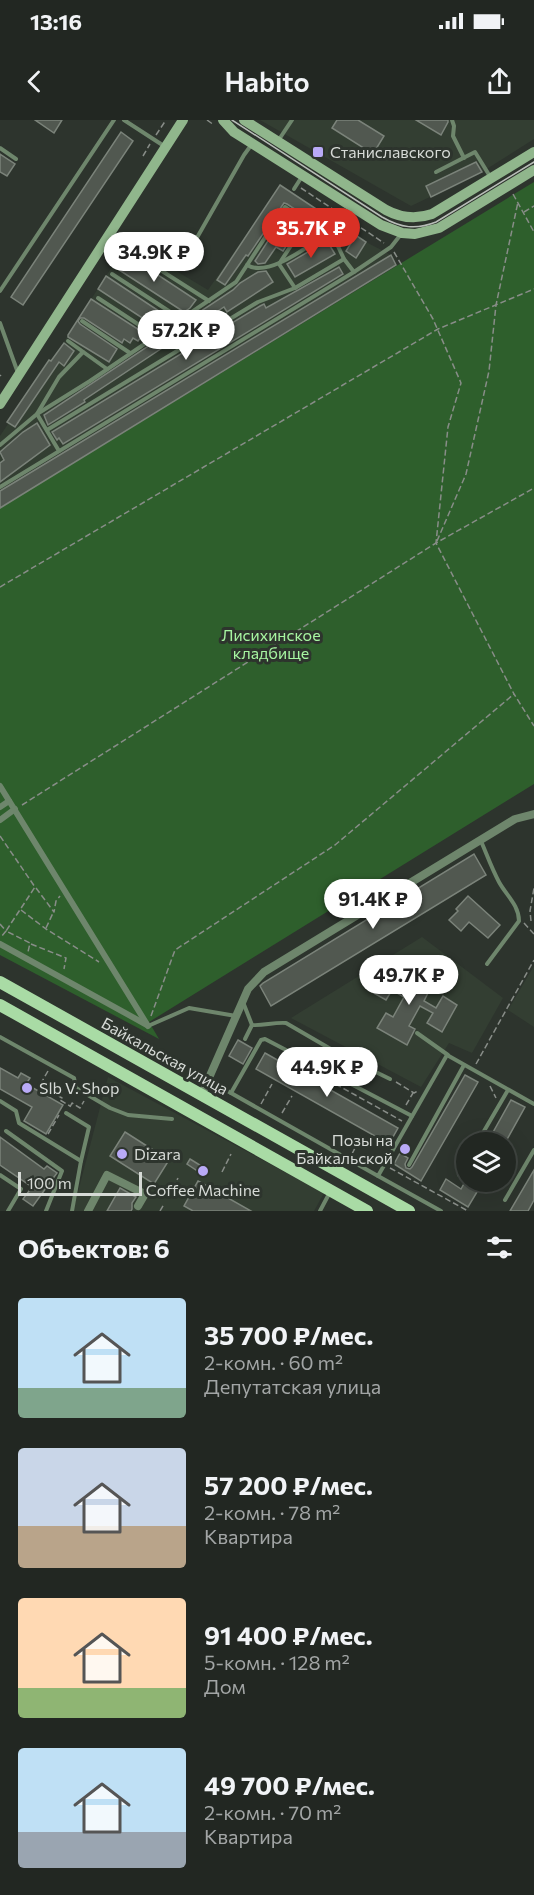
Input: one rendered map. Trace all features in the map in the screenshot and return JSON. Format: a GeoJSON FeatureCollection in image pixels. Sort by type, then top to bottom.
{"type":"FeatureCollection","features":[{"type":"Feature","properties":{"kind":"main road"},"geometry":{"type":"LineString","coordinates":[[0,404],[183,120]]}},
{"type":"Feature","properties":{"kind":"main road"},"geometry":{"type":"LineString","coordinates":[[222,120],[234,132],[381,225],[414,234],[440,228],[534,170]]}},
{"type":"Feature","properties":{"kind":"main road"},"geometry":{"type":"LineString","coordinates":[[243,120],[386,210],[405,217],[415,218],[432,214],[534,152]]}},
{"type":"Feature","properties":{"kind":"main road","name":"Байкальская улица"},"geometry":{"type":"LineString","coordinates":[[0,982],[409,1211]]}},
{"type":"Feature","properties":{"kind":"main road"},"geometry":{"type":"LineString","coordinates":[[0,1005],[367,1211]]}},
{"type":"Feature","properties":{"kind":"street"},"geometry":{"type":"LineString","coordinates":[[234,132],[243,120]]}},
{"type":"Feature","properties":{"kind":"street"},"geometry":{"type":"LineString","coordinates":[[0,786],[148,1026]]}},
{"type":"Feature","properties":{"kind":"street"},"geometry":{"type":"LineString","coordinates":[[0,807],[9,801]]}},
{"type":"Feature","properties":{"kind":"street"},"geometry":{"type":"LineString","coordinates":[[0,820],[15,809]]}},
{"type":"Feature","properties":{"kind":"street"},"geometry":{"type":"LineString","coordinates":[[201,1096],[248,989],[264,972],[515,819],[534,814]]}},
{"type":"Feature","properties":{"kind":"street"},"geometry":{"type":"LineString","coordinates":[[0,944],[148,1026]]}},
{"type":"Feature","properties":{"kind":"street"},"geometry":{"type":"LineString","coordinates":[[88,1211],[107,1175],[145,1194],[138,1206]]}},
{"type":"Feature","properties":{"kind":"lane"},"geometry":{"type":"LineString","coordinates":[[0,291],[114,120]]}},
{"type":"Feature","properties":{"kind":"lane"},"geometry":{"type":"LineString","coordinates":[[124,120],[165,147]]}},
{"type":"Feature","properties":{"kind":"lane"},"geometry":{"type":"LineString","coordinates":[[278,142],[292,120]]}},
{"type":"Feature","properties":{"kind":"lane"},"geometry":{"type":"LineString","coordinates":[[452,120],[453,136],[464,158]]}},
{"type":"Feature","properties":{"kind":"lane"},"geometry":{"type":"LineString","coordinates":[[186,257],[253,143]]}},
{"type":"Feature","properties":{"kind":"lane"},"geometry":{"type":"LineString","coordinates":[[0,148],[16,159]]}},
{"type":"Feature","properties":{"kind":"lane"},"geometry":{"type":"LineString","coordinates":[[436,172],[476,152],[491,179]]}},
{"type":"Feature","properties":{"kind":"lane"},"geometry":{"type":"LineString","coordinates":[[294,189],[303,174]]}},
{"type":"Feature","properties":{"kind":"lane"},"geometry":{"type":"LineString","coordinates":[[0,445],[37,414],[236,282],[285,207],[336,242],[344,259],[354,272]]}},
{"type":"Feature","properties":{"kind":"lane"},"geometry":{"type":"LineString","coordinates":[[279,264],[307,221]]}},
{"type":"Feature","properties":{"kind":"lane"},"geometry":{"type":"LineString","coordinates":[[0,487],[354,272],[391,247],[402,232]]}},
{"type":"Feature","properties":{"kind":"lane"},"geometry":{"type":"LineString","coordinates":[[246,265],[255,269],[279,264],[327,234]]}},
{"type":"Feature","properties":{"kind":"lane"},"geometry":{"type":"LineString","coordinates":[[129,250],[209,301]]}},
{"type":"Feature","properties":{"kind":"lane"},"geometry":{"type":"LineString","coordinates":[[47,430],[258,302],[295,288],[344,259]]}},
{"type":"Feature","properties":{"kind":"lane"},"geometry":{"type":"LineString","coordinates":[[279,264],[295,288]]}},
{"type":"Feature","properties":{"kind":"lane"},"geometry":{"type":"LineString","coordinates":[[112,274],[181,319]]}},
{"type":"Feature","properties":{"kind":"lane"},"geometry":{"type":"LineString","coordinates":[[99,298],[156,336]]}},
{"type":"Feature","properties":{"kind":"lane"},"geometry":{"type":"LineString","coordinates":[[82,321],[130,352]]}},
{"type":"Feature","properties":{"kind":"lane"},"geometry":{"type":"LineString","coordinates":[[0,323],[19,375]]}},
{"type":"Feature","properties":{"kind":"lane"},"geometry":{"type":"LineString","coordinates":[[0,338],[7,343]]}},
{"type":"Feature","properties":{"kind":"lane"},"geometry":{"type":"LineString","coordinates":[[68,340],[107,369]]}},
{"type":"Feature","properties":{"kind":"lane"},"geometry":{"type":"LineString","coordinates":[[37,414],[60,377],[83,352]]}},
{"type":"Feature","properties":{"kind":"lane"},"geometry":{"type":"LineString","coordinates":[[37,414],[59,451]]}},
{"type":"Feature","properties":{"kind":"lane"},"geometry":{"type":"LineString","coordinates":[[480,841],[500,884],[520,917],[488,964]]}},
{"type":"Feature","properties":{"kind":"lane"},"geometry":{"type":"LineString","coordinates":[[243,1000],[252,1025],[245,1039]]}},
{"type":"Feature","properties":{"kind":"lane"},"geometry":{"type":"LineString","coordinates":[[148,1026],[189,1008],[237,1017]]}},
{"type":"Feature","properties":{"kind":"lane"},"geometry":{"type":"LineString","coordinates":[[252,1025],[286,1023],[341,1055],[390,1079]]}},
{"type":"Feature","properties":{"kind":"lane"},"geometry":{"type":"LineString","coordinates":[[417,1033],[452,1058]]}},
{"type":"Feature","properties":{"kind":"lane"},"geometry":{"type":"LineString","coordinates":[[0,1037],[74,1078],[76,1088],[110,1108],[128,1115],[172,1119]]}},
{"type":"Feature","properties":{"kind":"lane"},"geometry":{"type":"LineString","coordinates":[[231,1093],[261,1040],[265,1039],[412,1116]]}},
{"type":"Feature","properties":{"kind":"lane"},"geometry":{"type":"LineString","coordinates":[[378,1176],[447,1055],[534,1104]]}},
{"type":"Feature","properties":{"kind":"lane"},"geometry":{"type":"LineString","coordinates":[[409,1165],[464,1065]]}},
{"type":"Feature","properties":{"kind":"lane"},"geometry":{"type":"LineString","coordinates":[[208,1080],[441,1211]]}},
{"type":"Feature","properties":{"kind":"lane"},"geometry":{"type":"LineString","coordinates":[[483,1132],[508,1090]]}},
{"type":"Feature","properties":{"kind":"lane"},"geometry":{"type":"LineString","coordinates":[[0,1101],[16,1111],[20,1123],[81,1161]]}},
{"type":"Feature","properties":{"kind":"lane"},"geometry":{"type":"LineString","coordinates":[[63,1113],[89,1127],[72,1211]]}},
{"type":"Feature","properties":{"kind":"lane"},"geometry":{"type":"LineString","coordinates":[[6,1131],[62,1171],[46,1211]]}},
{"type":"Feature","properties":{"kind":"lane"},"geometry":{"type":"LineString","coordinates":[[505,1200],[534,1150]]}},
{"type":"Feature","properties":{"kind":"lane"},"geometry":{"type":"LineString","coordinates":[[0,1175],[21,1189],[8,1211]]}},
{"type":"Feature","properties":{"kind":"lane"},"geometry":{"type":"LineString","coordinates":[[320,1211],[330,1191]]}},
{"type":"Feature","properties":{"kind":"path"},"geometry":{"type":"LineString","coordinates":[[513,194],[534,232]]}},
{"type":"Feature","properties":{"kind":"path"},"geometry":{"type":"LineString","coordinates":[[436,543],[466,474],[489,371],[496,304],[518,202]]}},
{"type":"Feature","properties":{"kind":"path"},"geometry":{"type":"LineString","coordinates":[[523,212],[534,206]]}},
{"type":"Feature","properties":{"kind":"path"},"geometry":{"type":"LineString","coordinates":[[391,247],[438,330],[461,383],[448,427],[436,543],[514,694],[534,726]]}},
{"type":"Feature","properties":{"kind":"path"},"geometry":{"type":"LineString","coordinates":[[0,587],[438,330],[534,289]]}},
{"type":"Feature","properties":{"kind":"path"},"geometry":{"type":"LineString","coordinates":[[15,809],[436,543],[534,488]]}},
{"type":"Feature","properties":{"kind":"path"},"geometry":{"type":"LineString","coordinates":[[148,1026],[175,950],[335,845],[514,694]]}},
{"type":"Feature","properties":{"kind":"path"},"geometry":{"type":"LineString","coordinates":[[0,836],[54,912]]}},
{"type":"Feature","properties":{"kind":"path"},"geometry":{"type":"LineString","coordinates":[[0,938],[35,887]]}},
{"type":"Feature","properties":{"kind":"path"},"geometry":{"type":"LineString","coordinates":[[525,923],[533,921],[530,910],[534,888]]}},
{"type":"Feature","properties":{"kind":"path"},"geometry":{"type":"LineString","coordinates":[[46,929],[54,912],[56,901],[65,891]]}},
{"type":"Feature","properties":{"kind":"path"},"geometry":{"type":"LineString","coordinates":[[20,909],[46,929],[115,973]]}},
{"type":"Feature","properties":{"kind":"path"},"geometry":{"type":"LineString","coordinates":[[520,917],[534,934]]}},
{"type":"Feature","properties":{"kind":"path"},"geometry":{"type":"LineString","coordinates":[[0,924],[6,930],[30,943],[66,958],[62,978]]}},
{"type":"Feature","properties":{"kind":"path"},"geometry":{"type":"LineString","coordinates":[[26,958],[30,943]]}},
{"type":"Feature","properties":{"kind":"path"},"geometry":{"type":"LineString","coordinates":[[473,1070],[534,960]]}},
{"type":"Feature","properties":{"kind":"path"},"geometry":{"type":"LineString","coordinates":[[51,1066],[40,1085],[62,1098],[60,1100],[70,1106]]}},
{"type":"Feature","properties":{"kind":"path"},"geometry":{"type":"LineString","coordinates":[[309,1070],[399,1119]]}},
{"type":"Feature","properties":{"kind":"path"},"geometry":{"type":"LineString","coordinates":[[390,1079],[414,1093],[428,1089]]}},
{"type":"Feature","properties":{"kind":"path"},"geometry":{"type":"LineString","coordinates":[[490,1080],[489,1084],[500,1104]]}},
{"type":"Feature","properties":{"kind":"path"},"geometry":{"type":"LineString","coordinates":[[259,1108],[272,1084]]}},
{"type":"Feature","properties":{"kind":"path"},"geometry":{"type":"LineString","coordinates":[[45,1138],[72,1103],[80,1108],[88,1095]]}},
{"type":"Feature","properties":{"kind":"path"},"geometry":{"type":"LineString","coordinates":[[279,1120],[292,1096]]}},
{"type":"Feature","properties":{"kind":"path"},"geometry":{"type":"LineString","coordinates":[[349,1159],[361,1136]]}},
{"type":"Feature","properties":{"kind":"path"},"geometry":{"type":"LineString","coordinates":[[222,1172],[231,1154]]}},
{"type":"Feature","properties":{"kind":"path"},"geometry":{"type":"LineString","coordinates":[[384,1165],[468,1211]]}},
{"type":"Feature","properties":{"kind":"path"},"geometry":{"type":"LineString","coordinates":[[173,1188],[178,1178]]}},
{"type":"Feature","properties":{"kind":"path"},"geometry":{"type":"LineString","coordinates":[[160,1211],[164,1204]]}},
{"type":"Feature","properties":{"kind":"shaded area"},"geometry":{"type":"Polygon","coordinates":[[[260,120],[534,120],[534,139],[482,172],[411,206],[260,120]]]}},
{"type":"Feature","properties":{"kind":"shaded area"},"geometry":{"type":"Polygon","coordinates":[[[289,191],[366,242],[391,255],[396,265],[0,508],[0,436],[7,422],[64,342],[128,242],[208,290],[275,193],[284,198],[289,191]]]}},
{"type":"Feature","properties":{"kind":"shaded area"},"geometry":{"type":"Polygon","coordinates":[[[422,937],[503,998],[472,1053],[449,1043],[421,1087],[291,1018],[422,937]]]}},
{"type":"Feature","properties":{"kind":"shaded area"},"geometry":{"type":"Polygon","coordinates":[[[534,966],[534,1027],[508,1010],[534,966]]]}},
{"type":"Feature","properties":{"kind":"shaded area"},"geometry":{"type":"Polygon","coordinates":[[[108,1077],[324,1193],[314,1211],[73,1211],[108,1077]]]}},
{"type":"Feature","properties":{"kind":"green space","name":"Лисихинское кладбище"},"geometry":{"type":"Polygon","coordinates":[[[534,182],[534,784],[149,1022],[159,1039],[0,955],[0,508],[534,182]]]}},
{"type":"Feature","properties":{"kind":"building"},"geometry":{"type":"Polygon","coordinates":[[[35,120],[62,120],[54,133],[35,120]]]}},
{"type":"Feature","properties":{"kind":"building"},"geometry":{"type":"Polygon","coordinates":[[[337,120],[358,120],[384,136],[373,154],[332,128],[337,120]]]}},
{"type":"Feature","properties":{"kind":"building"},"geometry":{"type":"Polygon","coordinates":[[[416,120],[448,120],[448,122],[441,135],[416,120]]]}},
{"type":"Feature","properties":{"kind":"building"},"geometry":{"type":"Polygon","coordinates":[[[121,132],[133,141],[23,305],[11,297],[121,132]]]}},
{"type":"Feature","properties":{"kind":"building"},"geometry":{"type":"Polygon","coordinates":[[[0,154],[15,164],[7,176],[0,172],[0,154]]]}},
{"type":"Feature","properties":{"kind":"building"},"geometry":{"type":"Polygon","coordinates":[[[476,162],[482,172],[431,197],[426,186],[476,162]]]}},
{"type":"Feature","properties":{"kind":"building"},"geometry":{"type":"Polygon","coordinates":[[[280,185],[366,242],[356,258],[346,251],[351,243],[316,220],[319,225],[284,203],[225,285],[217,280],[280,185]]]}},
{"type":"Feature","properties":{"kind":"building"},"geometry":{"type":"Polygon","coordinates":[[[286,213],[301,223],[283,251],[276,247],[265,263],[258,264],[255,261],[286,213]]]}},
{"type":"Feature","properties":{"kind":"building"},"geometry":{"type":"Polygon","coordinates":[[[308,228],[315,233],[304,244],[299,241],[308,228]]]}},
{"type":"Feature","properties":{"kind":"building"},"geometry":{"type":"Polygon","coordinates":[[[327,241],[335,254],[295,277],[287,264],[327,241]]]}},
{"type":"Feature","properties":{"kind":"building"},"geometry":{"type":"Polygon","coordinates":[[[123,252],[196,300],[184,312],[113,266],[123,252]]]}},
{"type":"Feature","properties":{"kind":"building"},"geometry":{"type":"Polygon","coordinates":[[[391,255],[396,265],[0,508],[0,491],[391,255]]]}},
{"type":"Feature","properties":{"kind":"building"},"geometry":{"type":"Polygon","coordinates":[[[339,267],[343,274],[63,444],[52,432],[260,306],[264,304],[266,308],[339,267]]]}},
{"type":"Feature","properties":{"kind":"building"},"geometry":{"type":"Polygon","coordinates":[[[266,271],[273,282],[227,312],[224,307],[48,425],[44,415],[233,290],[240,283],[258,272],[266,271]]]}},
{"type":"Feature","properties":{"kind":"building"},"geometry":{"type":"Polygon","coordinates":[[[106,276],[168,317],[162,327],[159,329],[150,323],[148,326],[142,322],[144,319],[98,289],[106,276]]]}},
{"type":"Feature","properties":{"kind":"building"},"geometry":{"type":"Polygon","coordinates":[[[91,299],[144,333],[138,341],[133,338],[130,343],[124,339],[122,343],[84,318],[80,318],[78,321],[80,324],[117,349],[109,362],[68,337],[91,299]]]}},
{"type":"Feature","properties":{"kind":"building"},"geometry":{"type":"Polygon","coordinates":[[[64,343],[74,351],[64,366],[59,362],[15,427],[7,422],[49,360],[51,361],[64,343]]]}},
{"type":"Feature","properties":{"kind":"building"},"geometry":{"type":"Polygon","coordinates":[[[37,423],[50,445],[0,482],[0,463],[4,460],[0,452],[37,423]]]}},
{"type":"Feature","properties":{"kind":"building"},"geometry":{"type":"Polygon","coordinates":[[[474,854],[486,875],[271,1006],[260,986],[263,983],[474,854]]]}},
{"type":"Feature","properties":{"kind":"building"},"geometry":{"type":"Polygon","coordinates":[[[468,896],[500,925],[488,938],[469,922],[461,931],[449,920],[468,896]]]}},
{"type":"Feature","properties":{"kind":"building"},"geometry":{"type":"Polygon","coordinates":[[[385,964],[402,973],[395,984],[407,991],[414,980],[430,989],[424,1001],[436,1008],[443,996],[457,1005],[442,1032],[427,1023],[433,1013],[420,1006],[409,1026],[415,1029],[407,1045],[377,1028],[386,1013],[393,1017],[404,997],[392,990],[386,1000],[370,991],[385,964]]]}},
{"type":"Feature","properties":{"kind":"building"},"geometry":{"type":"Polygon","coordinates":[[[238,1040],[252,1048],[243,1064],[229,1056],[238,1040]]]}},
{"type":"Feature","properties":{"kind":"building"},"geometry":{"type":"Polygon","coordinates":[[[265,1053],[398,1128],[389,1144],[256,1069],[265,1053]]]}},
{"type":"Feature","properties":{"kind":"building"},"geometry":{"type":"Polygon","coordinates":[[[0,1068],[18,1078],[21,1073],[30,1078],[26,1084],[63,1105],[46,1134],[24,1121],[32,1107],[0,1089],[0,1068]]]}},
{"type":"Feature","properties":{"kind":"building"},"geometry":{"type":"Polygon","coordinates":[[[465,1075],[478,1082],[421,1181],[394,1164],[400,1153],[408,1158],[406,1168],[412,1167],[465,1075]]]}},
{"type":"Feature","properties":{"kind":"building"},"geometry":{"type":"Polygon","coordinates":[[[511,1100],[525,1107],[511,1132],[493,1132],[511,1100]]]}},
{"type":"Feature","properties":{"kind":"building"},"geometry":{"type":"Polygon","coordinates":[[[125,1132],[169,1160],[154,1184],[110,1156],[125,1132]]]}},
{"type":"Feature","properties":{"kind":"building"},"geometry":{"type":"Polygon","coordinates":[[[0,1137],[44,1169],[47,1166],[57,1173],[33,1206],[23,1199],[32,1187],[0,1165],[0,1137]]]}},
{"type":"Feature","properties":{"kind":"building"},"geometry":{"type":"Polygon","coordinates":[[[190,1159],[208,1170],[205,1176],[187,1164],[190,1159]]]}},
{"type":"Feature","properties":{"kind":"building"},"geometry":{"type":"Polygon","coordinates":[[[534,1170],[534,1200],[528,1211],[510,1211],[534,1170]]]}},
{"type":"Feature","properties":{"kind":"building"},"geometry":{"type":"Polygon","coordinates":[[[446,1179],[456,1186],[456,1192],[477,1192],[468,1207],[440,1190],[446,1179]]]}},
{"type":"Feature","properties":{"kind":"building"},"geometry":{"type":"Polygon","coordinates":[[[198,1181],[251,1211],[193,1211],[184,1206],[198,1181]]]}},
{"type":"Feature","properties":{"kind":"building"},"geometry":{"type":"Polygon","coordinates":[[[120,1188],[136,1197],[131,1211],[107,1211],[120,1188]]]}},
{"type":"Feature","properties":{"kind":"tram line"},"geometry":{"type":"LineString","coordinates":[[232,120],[382,217],[409,227],[436,222],[534,162]]}},
{"type":"Feature","properties":{"kind":"place","name":"Станиславского"},"geometry":{"type":"Point","coordinates":[318,152]}},
{"type":"Feature","properties":{"kind":"place","name":"Slb V. Shop"},"geometry":{"type":"Point","coordinates":[27,1088]}},
{"type":"Feature","properties":{"kind":"place","name":"Позы на Байкальской"},"geometry":{"type":"Point","coordinates":[405,1149]}},
{"type":"Feature","properties":{"kind":"place","name":"Dizara"},"geometry":{"type":"Point","coordinates":[122,1154]}},
{"type":"Feature","properties":{"kind":"place","name":"Coffee Machine"},"geometry":{"type":"Point","coordinates":[203,1171]}}]}
